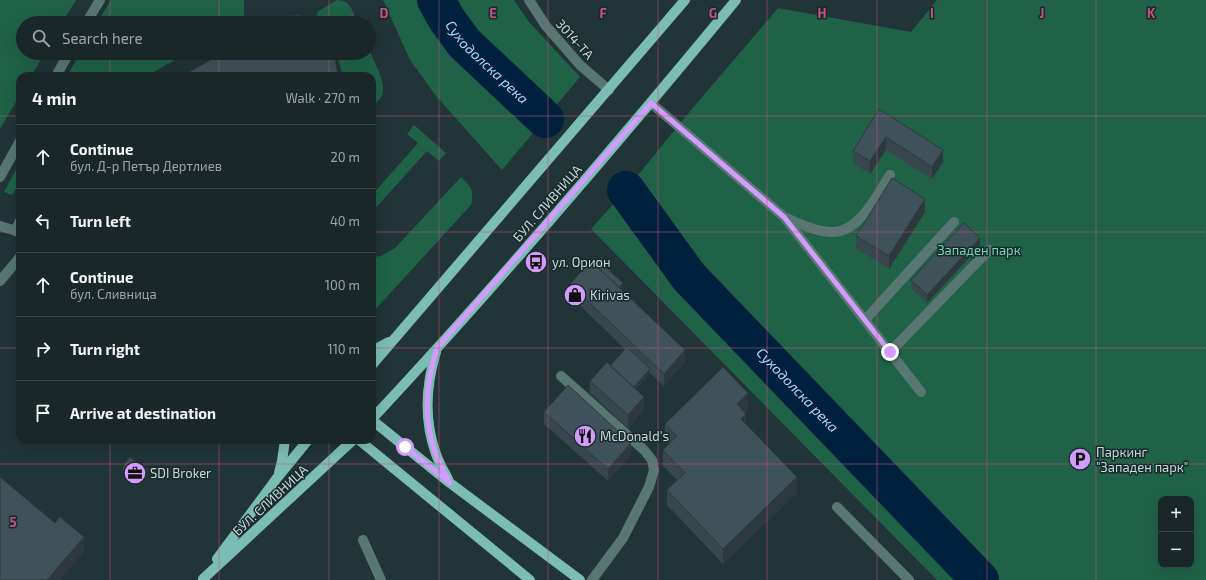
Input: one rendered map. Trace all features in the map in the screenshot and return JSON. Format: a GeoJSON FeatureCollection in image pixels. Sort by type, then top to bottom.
{"type":"FeatureCollection","features":[{"type":"Feature","properties":{"kind":"main road","name":"БУЛ. СЛИВНИЦА"},"geometry":{"type":"LineString","coordinates":[[376,361],[685,0]]}},
{"type":"Feature","properties":{"kind":"main road","name":"БУЛ. СЛИВНИЦА"},"geometry":{"type":"LineString","coordinates":[[376,416],[651,103],[736,0]]}},
{"type":"Feature","properties":{"kind":"main road"},"geometry":{"type":"LineString","coordinates":[[376,349],[398,336]]}},
{"type":"Feature","properties":{"kind":"main road"},"geometry":{"type":"LineString","coordinates":[[437,348],[429,380],[427,401],[428,417],[436,454],[450,483]]}},
{"type":"Feature","properties":{"kind":"main road"},"geometry":{"type":"LineString","coordinates":[[376,423],[450,483],[580,580]]}},
{"type":"Feature","properties":{"kind":"main road"},"geometry":{"type":"LineString","coordinates":[[277,478],[282,461],[284,444]]}},
{"type":"Feature","properties":{"kind":"main road","name":"БУЛ. СЛИВНИЦА"},"geometry":{"type":"LineString","coordinates":[[203,579],[277,478],[305,444]]}},
{"type":"Feature","properties":{"kind":"main road","name":"БУЛ. СЛИВНИЦА"},"geometry":{"type":"LineString","coordinates":[[203,579],[349,444]]}},
{"type":"Feature","properties":{"kind":"main road"},"geometry":{"type":"LineString","coordinates":[[364,444],[530,580]]}},
{"type":"Feature","properties":{"kind":"street"},"geometry":{"type":"LineString","coordinates":[[90,16],[100,0]]}},
{"type":"Feature","properties":{"kind":"street","name":"3014-ТА"},"geometry":{"type":"LineString","coordinates":[[529,0],[546,26],[580,65],[609,90]]}},
{"type":"Feature","properties":{"kind":"street"},"geometry":{"type":"LineString","coordinates":[[58,72],[65,60]]}},
{"type":"Feature","properties":{"kind":"street"},"geometry":{"type":"LineString","coordinates":[[651,103],[784,217],[921,392]]}},
{"type":"Feature","properties":{"kind":"street"},"geometry":{"type":"LineString","coordinates":[[0,177],[16,148]]}},
{"type":"Feature","properties":{"kind":"street"},"geometry":{"type":"LineString","coordinates":[[784,217],[816,230],[834,232],[848,229],[862,217],[890,175]]}},
{"type":"Feature","properties":{"kind":"street"},"geometry":{"type":"LineString","coordinates":[[865,320],[954,222]]}},
{"type":"Feature","properties":{"kind":"street"},"geometry":{"type":"LineString","coordinates":[[0,226],[16,230]]}},
{"type":"Feature","properties":{"kind":"street"},"geometry":{"type":"LineString","coordinates":[[890,352],[989,250]]}},
{"type":"Feature","properties":{"kind":"street"},"geometry":{"type":"LineString","coordinates":[[0,281],[16,262]]}},
{"type":"Feature","properties":{"kind":"street"},"geometry":{"type":"LineString","coordinates":[[561,376],[644,450],[652,460],[654,470],[641,504],[623,538],[592,580]]}},
{"type":"Feature","properties":{"kind":"street"},"geometry":{"type":"LineString","coordinates":[[837,508],[909,580]]}},
{"type":"Feature","properties":{"kind":"street"},"geometry":{"type":"LineString","coordinates":[[363,540],[381,580]]}},
{"type":"Feature","properties":{"kind":"green space"},"geometry":{"type":"Polygon","coordinates":[[[0,0],[76,0],[66,16],[16,16],[16,60],[41,60],[33,72],[16,72],[16,102],[0,129],[0,0]]]}},
{"type":"Feature","properties":{"kind":"green space"},"geometry":{"type":"Polygon","coordinates":[[[111,0],[244,0],[244,16],[101,16],[111,0]]]}},
{"type":"Feature","properties":{"kind":"green space"},"geometry":{"type":"Polygon","coordinates":[[[337,0],[348,4],[355,16],[317,16],[317,12],[337,0]]]}},
{"type":"Feature","properties":{"kind":"green space"},"geometry":{"type":"Polygon","coordinates":[[[383,0],[514,0],[529,22],[580,77],[502,170],[436,96],[410,60],[383,0]]]}},
{"type":"Feature","properties":{"kind":"green space","name":"Западен парк"},"geometry":{"type":"Polygon","coordinates":[[[937,0],[1206,0],[1206,580],[937,580],[591,229],[626,190],[686,116],[778,8],[911,32],[937,0]]]}},
{"type":"Feature","properties":{"kind":"green space"},"geometry":{"type":"Polygon","coordinates":[[[76,60],[175,60],[154,72],[69,72],[76,60]]]}},
{"type":"Feature","properties":{"kind":"green space"},"geometry":{"type":"Polygon","coordinates":[[[338,60],[374,60],[383,85],[382,95],[379,100],[376,103],[376,72],[342,72],[338,60]]]}},
{"type":"Feature","properties":{"kind":"green space"},"geometry":{"type":"Polygon","coordinates":[[[414,125],[446,153],[439,161],[427,151],[376,208],[376,190],[418,143],[407,134],[414,125]]]}},
{"type":"Feature","properties":{"kind":"green space"},"geometry":{"type":"Polygon","coordinates":[[[16,170],[16,188],[12,195],[4,192],[16,170]]]}},
{"type":"Feature","properties":{"kind":"green space"},"geometry":{"type":"Polygon","coordinates":[[[461,177],[468,184],[472,192],[471,205],[376,309],[376,257],[381,256],[395,248],[461,177]]]}},
{"type":"Feature","properties":{"kind":"building"},"geometry":{"type":"Polygon","coordinates":[[[211,60],[335,60],[337,72],[189,72],[211,60]]]}},
{"type":"Feature","properties":{"kind":"building"},"geometry":{"type":"Polygon","coordinates":[[[879,109],[943,150],[932,167],[886,137],[870,161],[853,151],[879,109]]]}},
{"type":"Feature","properties":{"kind":"building"},"geometry":{"type":"Polygon","coordinates":[[[892,178],[925,199],[889,256],[856,236],[892,178]]]}},
{"type":"Feature","properties":{"kind":"building"},"geometry":{"type":"Polygon","coordinates":[[[964,223],[980,238],[927,295],[911,280],[964,223]]]}},
{"type":"Feature","properties":{"kind":"building"},"geometry":{"type":"Polygon","coordinates":[[[591,261],[685,350],[664,374],[570,284],[591,261]]]}},
{"type":"Feature","properties":{"kind":"building"},"geometry":{"type":"Polygon","coordinates":[[[599,261],[623,283],[619,287],[595,265],[599,261]]]}},
{"type":"Feature","properties":{"kind":"building"},"geometry":{"type":"Polygon","coordinates":[[[627,347],[650,369],[634,387],[610,366],[627,347]]]}},
{"type":"Feature","properties":{"kind":"building"},"geometry":{"type":"Polygon","coordinates":[[[607,362],[644,397],[628,415],[590,381],[607,362]]]}},
{"type":"Feature","properties":{"kind":"building"},"geometry":{"type":"Polygon","coordinates":[[[723,367],[748,393],[737,404],[746,414],[741,419],[797,477],[723,549],[667,490],[685,473],[663,450],[677,436],[665,424],[723,367]]]}},
{"type":"Feature","properties":{"kind":"building"},"geometry":{"type":"Polygon","coordinates":[[[568,385],[631,443],[608,469],[544,412],[568,385]]]}},
{"type":"Feature","properties":{"kind":"building","name":"SDI Broker"},"geometry":{"type":"Polygon","coordinates":[[[130,457],[147,470],[140,480],[123,466],[130,457]]]}},
{"type":"Feature","properties":{"kind":"building"},"geometry":{"type":"Polygon","coordinates":[[[0,477],[55,523],[60,517],[84,537],[47,580],[0,580],[0,477]]]}},
{"type":"Feature","properties":{"kind":"waterway","name":"Суходолска река"},"geometry":{"type":"LineString","coordinates":[[436,0],[446,18],[464,43],[545,119]]}},
{"type":"Feature","properties":{"kind":"waterway","name":"Суходолска река"},"geometry":{"type":"LineString","coordinates":[[626,190],[689,277],[980,580]]}},
{"type":"Feature","properties":{"kind":"place","name":"ул. Орион"},"geometry":{"type":"Point","coordinates":[536,262]}},
{"type":"Feature","properties":{"kind":"place","name":"Kirivas"},"geometry":{"type":"Point","coordinates":[575,295]}},
{"type":"Feature","properties":{"kind":"place","name":"McDonald's"},"geometry":{"type":"Point","coordinates":[585,436]}},
{"type":"Feature","properties":{"kind":"place","name":"Паркинг \"Западен парк\""},"geometry":{"type":"Point","coordinates":[1080,459]}},
{"type":"Feature","properties":{"kind":"place","name":"SDI Broker"},"geometry":{"type":"Point","coordinates":[135,473]}},
{"type":"Feature","properties":{"kind":"route"},"geometry":{"type":"LineString","coordinates":[[405,447],[450,483],[436,454],[428,417],[427,401],[429,380],[437,348],[651,103],[784,217],[890,352]]}}]}
